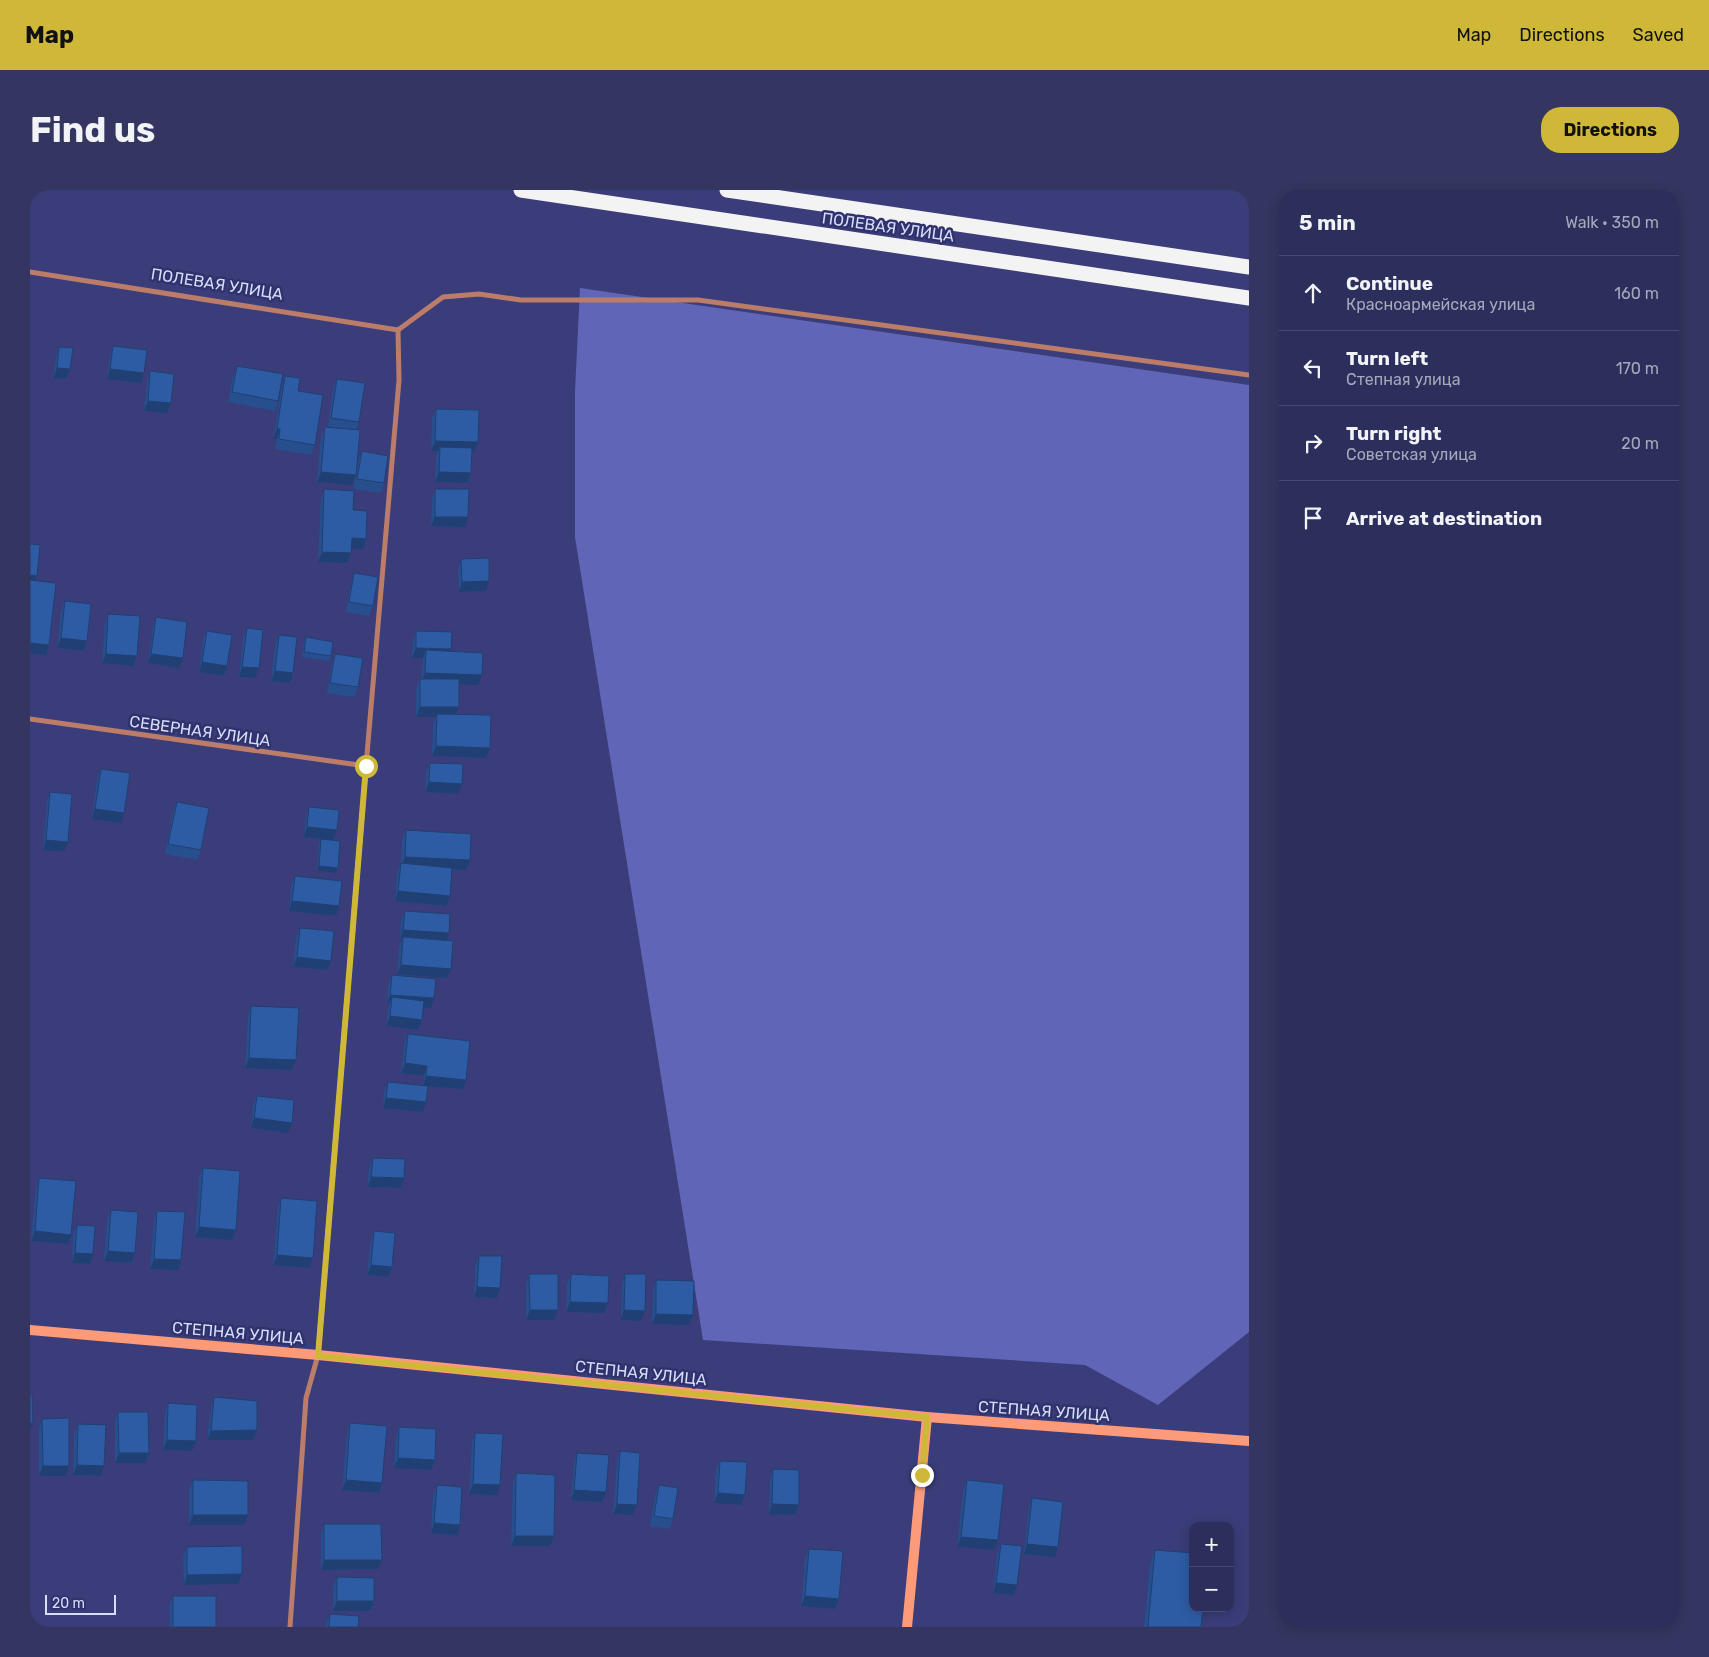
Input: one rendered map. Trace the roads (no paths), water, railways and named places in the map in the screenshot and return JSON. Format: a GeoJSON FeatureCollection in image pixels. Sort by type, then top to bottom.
{"type":"FeatureCollection","features":[{"type":"Feature","properties":{"kind":"highway","name":"ПОЛЕВАЯ УЛИЦА"},"geometry":{"type":"LineString","coordinates":[[521,190],[1249,298]]}},
{"type":"Feature","properties":{"kind":"highway","name":"ПОЛЕВАЯ УЛИЦА"},"geometry":{"type":"LineString","coordinates":[[727,190],[1249,267]]}},
{"type":"Feature","properties":{"kind":"main road","name":"СТЕПНАЯ УЛИЦА"},"geometry":{"type":"LineString","coordinates":[[30,1330],[318,1356],[927,1417],[1249,1441]]}},
{"type":"Feature","properties":{"kind":"main road"},"geometry":{"type":"LineString","coordinates":[[908,1627],[927,1417]]}},
{"type":"Feature","properties":{"kind":"street","name":"ПОЛЕВАЯ УЛИЦА"},"geometry":{"type":"LineString","coordinates":[[30,272],[398,330]]}},
{"type":"Feature","properties":{"kind":"street"},"geometry":{"type":"LineString","coordinates":[[290,1627],[306,1398],[318,1356],[366,766],[400,380],[398,330],[443,297],[479,294],[522,300],[698,300],[1249,375]]}},
{"type":"Feature","properties":{"kind":"street","name":"СЕВЕРНАЯ УЛИЦА"},"geometry":{"type":"LineString","coordinates":[[30,719],[366,766]]}}]}
